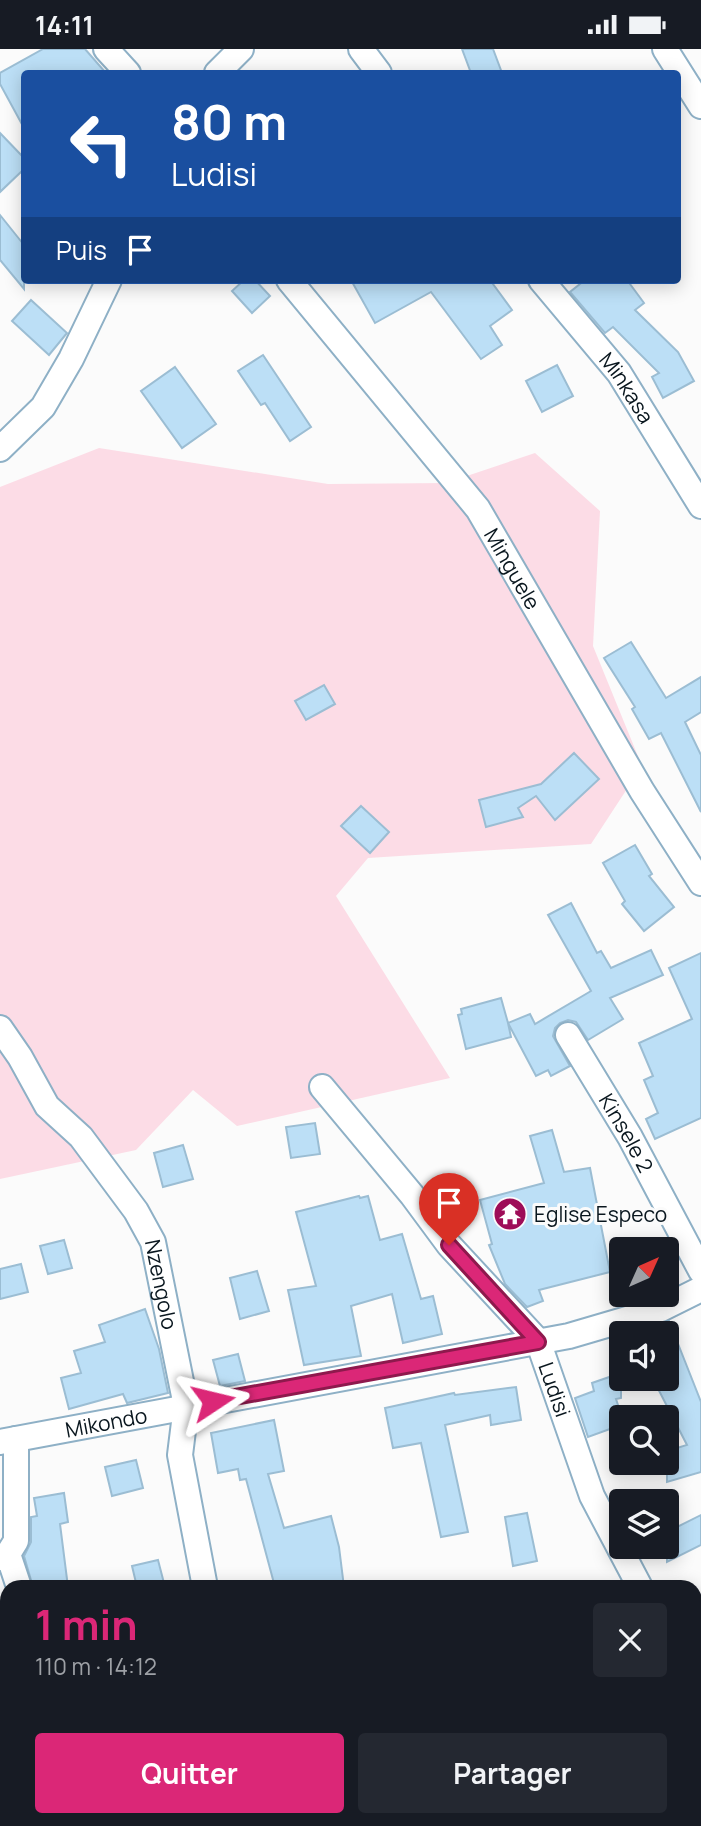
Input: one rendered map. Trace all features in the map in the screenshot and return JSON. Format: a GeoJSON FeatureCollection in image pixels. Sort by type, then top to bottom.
{"type":"FeatureCollection","features":[{"type":"Feature","properties":{"kind":"street"},"geometry":{"type":"LineString","coordinates":[[106,49],[125,70]]}},
{"type":"Feature","properties":{"kind":"street"},"geometry":{"type":"LineString","coordinates":[[220,70],[241,49]]}},
{"type":"Feature","properties":{"kind":"street"},"geometry":{"type":"LineString","coordinates":[[361,49],[377,70]]}},
{"type":"Feature","properties":{"kind":"street"},"geometry":{"type":"LineString","coordinates":[[665,49],[678,70]]}},
{"type":"Feature","properties":{"kind":"street"},"geometry":{"type":"LineString","coordinates":[[681,74],[701,106]]}},
{"type":"Feature","properties":{"kind":"street"},"geometry":{"type":"LineString","coordinates":[[0,449],[43,407],[71,359],[107,284]]}},
{"type":"Feature","properties":{"kind":"street","name":"Minguele"},"geometry":{"type":"LineString","coordinates":[[292,284],[478,509],[642,791],[701,883]]}},
{"type":"Feature","properties":{"kind":"street","name":"Minkasa"},"geometry":{"type":"LineString","coordinates":[[544,284],[620,373],[701,506]]}},
{"type":"Feature","properties":{"kind":"street","name":"Nzengolo"},"geometry":{"type":"LineString","coordinates":[[0,1028],[20,1057],[47,1106],[81,1137],[136,1211],[153,1242],[186,1406],[180,1455],[204,1580]]}},
{"type":"Feature","properties":{"kind":"street","name":"Kinsele 2"},"geometry":{"type":"LineString","coordinates":[[568,1035],[630,1137],[701,1271]]}},
{"type":"Feature","properties":{"kind":"street","name":"Ludisi"},"geometry":{"type":"LineString","coordinates":[[322,1087],[412,1195],[449,1245],[538,1342],[592,1496],[635,1580]]}},
{"type":"Feature","properties":{"kind":"street","name":"Mikondo"},"geometry":{"type":"LineString","coordinates":[[8,1440],[569,1336],[661,1309],[701,1289]]}},
{"type":"Feature","properties":{"kind":"street"},"geometry":{"type":"LineString","coordinates":[[8,1440],[16,1541],[4,1556],[16,1580]]}},
{"type":"Feature","properties":{"kind":"shaded area"},"geometry":{"type":"Polygon","coordinates":[[[99,448],[328,484],[446,483],[535,453],[600,511],[593,646],[642,766],[591,844],[368,858],[336,896],[450,1078],[237,1126],[193,1090],[136,1150],[0,1179],[0,487],[99,448]]]}},
{"type":"Feature","properties":{"kind":"building"},"geometry":{"type":"Polygon","coordinates":[[[43,49],[85,49],[103,70],[21,70],[21,122],[0,84],[0,73],[43,49]]]}},
{"type":"Feature","properties":{"kind":"building"},"geometry":{"type":"Polygon","coordinates":[[[462,49],[493,49],[501,70],[470,70],[462,49]]]}},
{"type":"Feature","properties":{"kind":"building"},"geometry":{"type":"Polygon","coordinates":[[[0,133],[21,155],[21,172],[0,192],[0,133]]]}},
{"type":"Feature","properties":{"kind":"building"},"geometry":{"type":"Polygon","coordinates":[[[0,215],[21,241],[21,284],[24,284],[24,289],[0,260],[0,215]]]}},
{"type":"Feature","properties":{"kind":"building"},"geometry":{"type":"Polygon","coordinates":[[[240,284],[259,284],[270,296],[252,313],[232,291],[240,284]]]}},
{"type":"Feature","properties":{"kind":"building"},"geometry":{"type":"Polygon","coordinates":[[[353,284],[493,284],[512,310],[490,326],[502,345],[481,359],[431,292],[375,323],[353,284]]]}},
{"type":"Feature","properties":{"kind":"building"},"geometry":{"type":"Polygon","coordinates":[[[580,284],[630,284],[644,303],[635,310],[678,352],[694,381],[663,398],[652,377],[659,373],[613,327],[605,333],[570,292],[580,284]]]}},
{"type":"Feature","properties":{"kind":"building"},"geometry":{"type":"Polygon","coordinates":[[[31,300],[67,333],[49,355],[12,321],[31,300]]]}},
{"type":"Feature","properties":{"kind":"building"},"geometry":{"type":"Polygon","coordinates":[[[263,355],[311,427],[290,441],[265,403],[261,405],[238,371],[263,355]]]}},
{"type":"Feature","properties":{"kind":"building"},"geometry":{"type":"Polygon","coordinates":[[[557,365],[573,396],[542,412],[526,381],[557,365]]]}},
{"type":"Feature","properties":{"kind":"building"},"geometry":{"type":"Polygon","coordinates":[[[175,367],[216,424],[182,448],[141,391],[175,367]]]}},
{"type":"Feature","properties":{"kind":"building"},"geometry":{"type":"Polygon","coordinates":[[[631,642],[666,698],[701,677],[701,712],[685,722],[701,755],[701,812],[661,733],[649,739],[632,709],[635,707],[604,658],[631,642]]]}},
{"type":"Feature","properties":{"kind":"building"},"geometry":{"type":"Polygon","coordinates":[[[324,685],[335,704],[306,720],[295,701],[324,685]]]}},
{"type":"Feature","properties":{"kind":"building"},"geometry":{"type":"Polygon","coordinates":[[[574,753],[599,779],[555,820],[536,796],[518,808],[523,817],[486,827],[479,800],[541,784],[574,753]]]}},
{"type":"Feature","properties":{"kind":"building"},"geometry":{"type":"Polygon","coordinates":[[[361,806],[389,832],[370,853],[341,826],[361,806]]]}},
{"type":"Feature","properties":{"kind":"building"},"geometry":{"type":"Polygon","coordinates":[[[635,845],[652,874],[649,876],[674,907],[644,931],[622,904],[625,901],[603,863],[635,845]]]}},
{"type":"Feature","properties":{"kind":"building"},"geometry":{"type":"Polygon","coordinates":[[[571,903],[597,953],[601,951],[611,968],[651,950],[663,975],[610,998],[623,1019],[588,1040],[576,1022],[568,1020],[560,1023],[553,1036],[570,1066],[551,1076],[548,1070],[536,1076],[508,1023],[530,1014],[535,1024],[591,991],[548,915],[571,903]]]}},
{"type":"Feature","properties":{"kind":"building"},"geometry":{"type":"Polygon","coordinates":[[[701,953],[701,1118],[655,1139],[646,1119],[658,1113],[644,1080],[653,1076],[639,1043],[692,1019],[669,968],[701,953]]]}},
{"type":"Feature","properties":{"kind":"building"},"geometry":{"type":"Polygon","coordinates":[[[501,998],[511,1037],[466,1049],[458,1015],[462,1014],[461,1009],[501,998]]]}},
{"type":"Feature","properties":{"kind":"building"},"geometry":{"type":"Polygon","coordinates":[[[315,1123],[320,1154],[291,1158],[286,1127],[315,1123]]]}},
{"type":"Feature","properties":{"kind":"building"},"geometry":{"type":"Polygon","coordinates":[[[552,1130],[564,1172],[590,1168],[609,1272],[539,1290],[543,1301],[527,1307],[505,1284],[489,1245],[492,1244],[480,1200],[544,1183],[530,1136],[552,1130]]]}},
{"type":"Feature","properties":{"kind":"building"},"geometry":{"type":"Polygon","coordinates":[[[183,1145],[193,1179],[163,1187],[154,1153],[183,1145]]]}},
{"type":"Feature","properties":{"kind":"building"},"geometry":{"type":"Polygon","coordinates":[[[368,1196],[380,1240],[402,1234],[421,1299],[433,1296],[442,1334],[403,1343],[392,1294],[351,1306],[361,1356],[304,1365],[288,1290],[316,1286],[296,1212],[368,1196]]]}},
{"type":"Feature","properties":{"kind":"building"},"geometry":{"type":"Polygon","coordinates":[[[64,1240],[72,1268],[48,1274],[40,1246],[64,1240]]]}},
{"type":"Feature","properties":{"kind":"building"},"geometry":{"type":"Polygon","coordinates":[[[21,1264],[28,1292],[0,1299],[0,1269],[21,1264]]]}},
{"type":"Feature","properties":{"kind":"building"},"geometry":{"type":"Polygon","coordinates":[[[257,1271],[269,1311],[240,1319],[230,1278],[257,1271]]]}},
{"type":"Feature","properties":{"kind":"building"},"geometry":{"type":"Polygon","coordinates":[[[145,1309],[159,1349],[168,1393],[127,1403],[123,1394],[69,1409],[61,1378],[81,1373],[74,1351],[105,1342],[99,1325],[145,1309]]]}},
{"type":"Feature","properties":{"kind":"building"},"geometry":{"type":"Polygon","coordinates":[[[679,1346],[701,1402],[701,1472],[667,1482],[667,1475],[679,1475],[679,1447],[687,1445],[679,1429],[679,1405],[666,1405],[659,1391],[679,1391],[679,1346]]]}},
{"type":"Feature","properties":{"kind":"building"},"geometry":{"type":"Polygon","coordinates":[[[238,1354],[245,1381],[220,1386],[213,1360],[238,1354]]]}},
{"type":"Feature","properties":{"kind":"building"},"geometry":{"type":"Polygon","coordinates":[[[609,1377],[609,1391],[621,1391],[621,1398],[616,1399],[618,1405],[609,1405],[609,1429],[588,1437],[575,1398],[594,1391],[592,1383],[609,1377]]]}},
{"type":"Feature","properties":{"kind":"building"},"geometry":{"type":"Polygon","coordinates":[[[516,1387],[521,1420],[491,1425],[490,1415],[445,1425],[468,1532],[441,1537],[421,1443],[393,1448],[385,1408],[454,1393],[516,1387]]]}},
{"type":"Feature","properties":{"kind":"building"},"geometry":{"type":"Polygon","coordinates":[[[274,1420],[284,1471],[268,1474],[284,1528],[331,1516],[343,1580],[273,1580],[246,1479],[240,1480],[238,1469],[218,1473],[211,1433],[274,1420]]]}},
{"type":"Feature","properties":{"kind":"building"},"geometry":{"type":"Polygon","coordinates":[[[136,1460],[143,1488],[112,1496],[105,1467],[136,1460]]]}},
{"type":"Feature","properties":{"kind":"building"},"geometry":{"type":"Polygon","coordinates":[[[64,1493],[68,1522],[60,1524],[67,1580],[31,1580],[24,1556],[31,1542],[31,1517],[37,1516],[34,1498],[64,1493]]]}},
{"type":"Feature","properties":{"kind":"building"},"geometry":{"type":"Polygon","coordinates":[[[527,1513],[537,1561],[513,1566],[505,1517],[527,1513]]]}},
{"type":"Feature","properties":{"kind":"building"},"geometry":{"type":"Polygon","coordinates":[[[701,1515],[701,1545],[679,1556],[679,1526],[701,1515]]]}},
{"type":"Feature","properties":{"kind":"building"},"geometry":{"type":"Polygon","coordinates":[[[158,1560],[163,1580],[135,1580],[132,1566],[158,1560]]]}},
{"type":"Feature","properties":{"kind":"place","name":"Eglise Especo"},"geometry":{"type":"Point","coordinates":[510,1214]}},
{"type":"Feature","properties":{"kind":"route"},"geometry":{"type":"LineString","coordinates":[[213,1401],[538,1342],[449,1245]]}}]}
